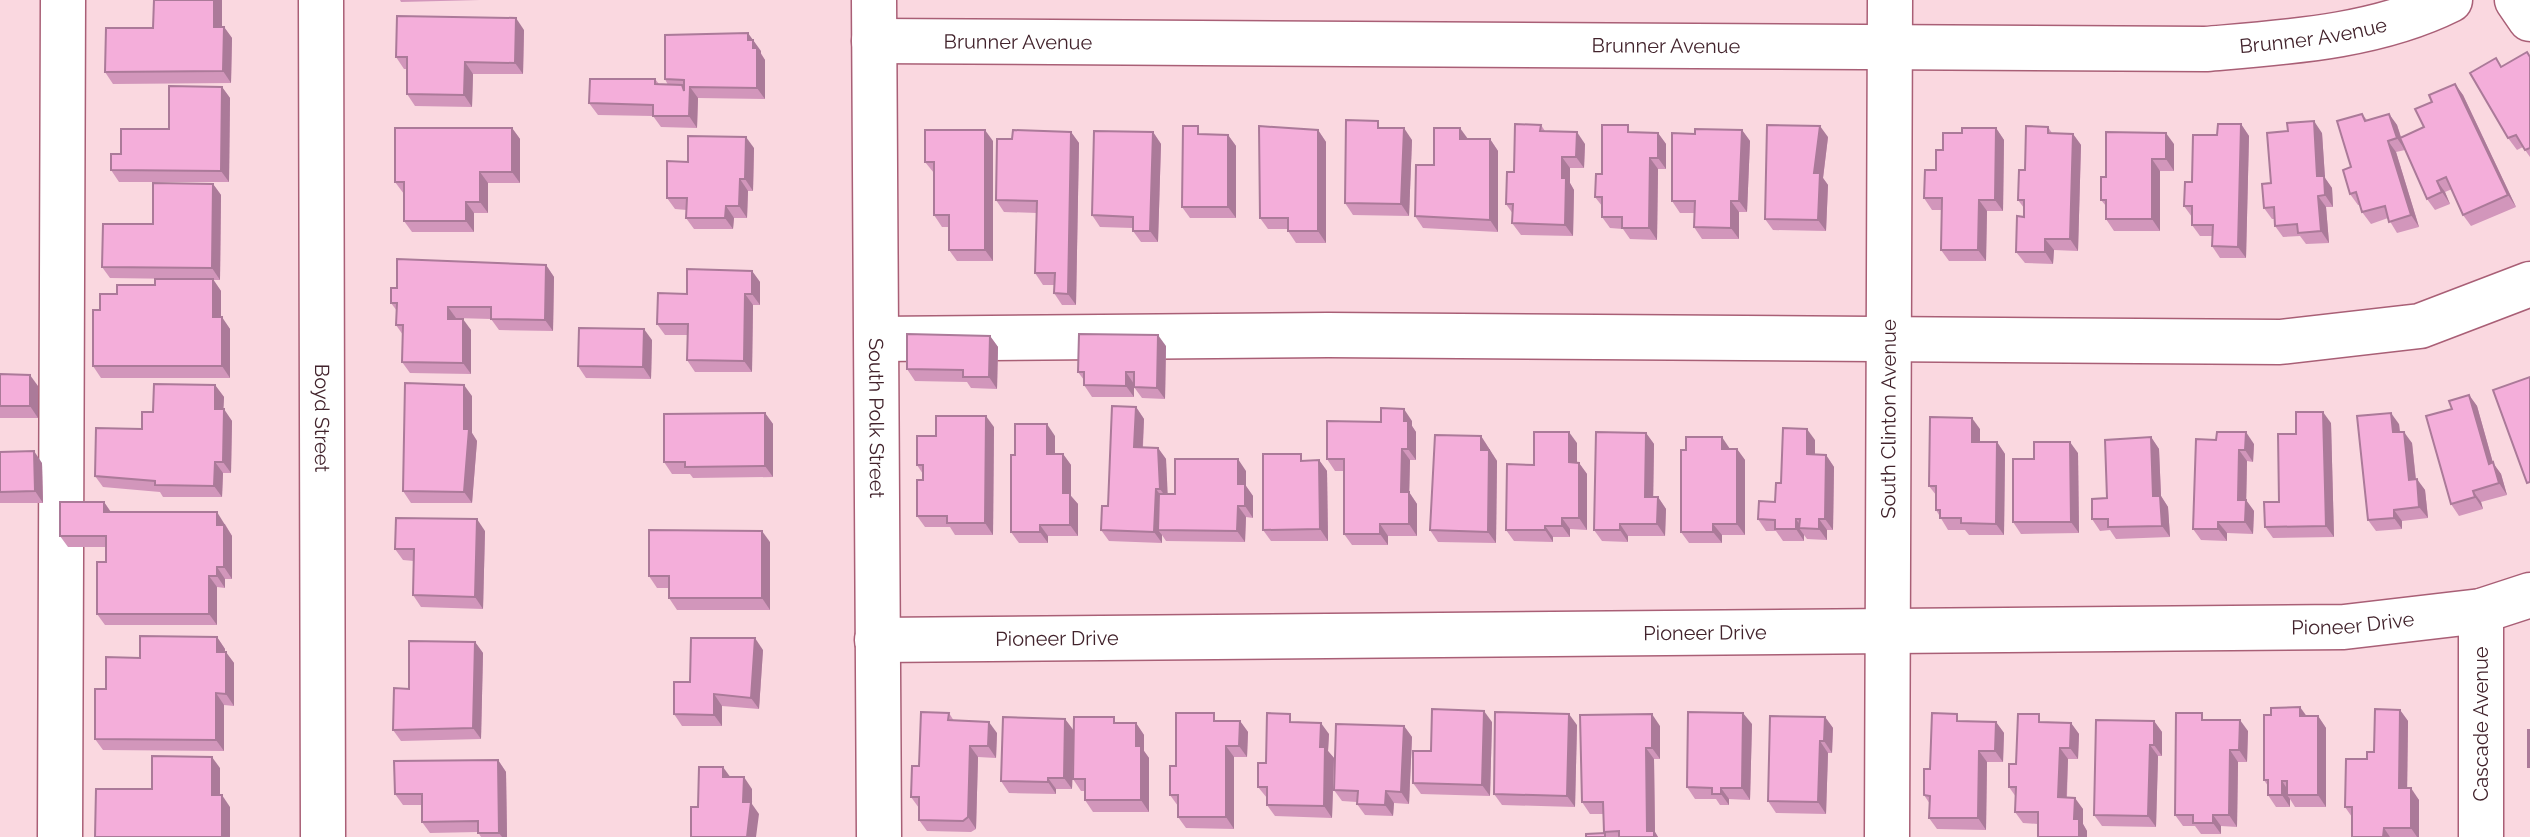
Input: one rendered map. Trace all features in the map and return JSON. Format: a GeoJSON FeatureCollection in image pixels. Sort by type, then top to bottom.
{"type":"FeatureCollection","features":[{"type":"Feature","properties":{"kind":"street"},"geometry":{"type":"LineString","coordinates":[[60,837],[63,0]]}},
{"type":"Feature","properties":{"kind":"street","name":"Boyd Street"},"geometry":{"type":"LineString","coordinates":[[321,0],[323,837]]}},
{"type":"Feature","properties":{"kind":"street","name":"South Clinton Avenue"},"geometry":{"type":"LineString","coordinates":[[1887,837],[1889,633],[1886,340],[1890,0]]}},
{"type":"Feature","properties":{"kind":"street","name":"Brunner Avenue"},"geometry":{"type":"LineString","coordinates":[[874,21],[1890,47],[2206,49],[2311,41],[2427,11],[2450,0]]}},
{"type":"Feature","properties":{"kind":"street"},"geometry":{"type":"LineString","coordinates":[[2517,0],[2530,19]]}},
{"type":"Feature","properties":{"kind":"street","name":"South Polk Street"},"geometry":{"type":"LineString","coordinates":[[874,21],[879,837]]}},
{"type":"Feature","properties":{"kind":"street"},"geometry":{"type":"LineString","coordinates":[[878,339],[1328,335],[2280,342],[2420,326],[2530,284]]}},
{"type":"Feature","properties":{"kind":"street","name":"Pioneer Drive"},"geometry":{"type":"LineString","coordinates":[[877,640],[2344,627],[2481,611],[2530,595]]}},
{"type":"Feature","properties":{"kind":"street","name":"Cascade Avenue"},"geometry":{"type":"LineString","coordinates":[[2481,611],[2481,837]]}},
{"type":"Feature","properties":{"kind":"building"},"geometry":{"type":"Polygon","coordinates":[[[154,0],[214,0],[214,27],[224,27],[223,71],[105,72],[106,28],[153,28],[154,0]]]}},
{"type":"Feature","properties":{"kind":"building"},"geometry":{"type":"Polygon","coordinates":[[[397,16],[516,18],[515,63],[465,62],[464,95],[407,94],[407,57],[396,57],[397,16]]]}},
{"type":"Feature","properties":{"kind":"building"},"geometry":{"type":"Polygon","coordinates":[[[748,33],[748,40],[753,40],[753,48],[757,48],[757,88],[690,87],[689,116],[653,116],[653,105],[589,103],[590,79],[655,79],[655,84],[682,85],[684,91],[684,80],[665,79],[665,35],[748,33]]]}},
{"type":"Feature","properties":{"kind":"building"},"geometry":{"type":"Polygon","coordinates":[[[2527,52],[2530,57],[2530,148],[2525,150],[2516,135],[2508,138],[2470,73],[2496,58],[2501,67],[2527,52]]]}},
{"type":"Feature","properties":{"kind":"building"},"geometry":{"type":"Polygon","coordinates":[[[2455,84],[2508,195],[2463,215],[2446,177],[2437,181],[2442,192],[2427,199],[2400,138],[2424,127],[2415,109],[2432,102],[2429,95],[2455,84]]]}},
{"type":"Feature","properties":{"kind":"building"},"geometry":{"type":"Polygon","coordinates":[[[169,86],[222,87],[221,171],[111,170],[111,154],[121,154],[121,129],[169,129],[169,86]]]}},
{"type":"Feature","properties":{"kind":"building"},"geometry":{"type":"Polygon","coordinates":[[[2362,114],[2365,121],[2389,114],[2397,138],[2388,141],[2411,215],[2389,222],[2385,206],[2362,212],[2356,192],[2350,194],[2343,170],[2351,167],[2337,121],[2362,114]]]}},
{"type":"Feature","properties":{"kind":"building"},"geometry":{"type":"Polygon","coordinates":[[[1346,120],[1378,121],[1378,128],[1404,128],[1401,204],[1345,203],[1346,120]]]}},
{"type":"Feature","properties":{"kind":"building"},"geometry":{"type":"Polygon","coordinates":[[[2314,121],[2317,176],[2324,176],[2325,195],[2318,196],[2321,231],[2298,233],[2297,224],[2275,226],[2274,207],[2264,208],[2262,184],[2271,183],[2267,133],[2288,131],[2287,123],[2314,121]]]}},
{"type":"Feature","properties":{"kind":"building"},"geometry":{"type":"Polygon","coordinates":[[[1515,124],[1541,125],[1540,131],[1577,132],[1576,157],[1562,157],[1562,178],[1566,178],[1565,225],[1512,223],[1513,204],[1506,204],[1507,172],[1514,172],[1515,124]]]}},
{"type":"Feature","properties":{"kind":"building"},"geometry":{"type":"Polygon","coordinates":[[[2218,124],[2241,124],[2238,247],[2212,246],[2213,225],[2192,225],[2192,206],[2184,206],[2185,182],[2192,182],[2193,135],[2217,135],[2218,124]]]}},
{"type":"Feature","properties":{"kind":"building"},"geometry":{"type":"Polygon","coordinates":[[[1602,125],[1628,125],[1628,132],[1658,133],[1658,158],[1650,158],[1649,228],[1622,228],[1622,217],[1602,217],[1602,197],[1595,197],[1596,174],[1602,174],[1602,125]]]}},
{"type":"Feature","properties":{"kind":"building"},"geometry":{"type":"Polygon","coordinates":[[[1767,125],[1820,126],[1814,173],[1820,173],[1818,220],[1765,219],[1767,125]]]}},
{"type":"Feature","properties":{"kind":"building"},"geometry":{"type":"Polygon","coordinates":[[[1183,126],[1198,126],[1198,134],[1228,135],[1228,207],[1182,207],[1183,126]]]}},
{"type":"Feature","properties":{"kind":"building"},"geometry":{"type":"Polygon","coordinates":[[[1259,126],[1318,130],[1318,231],[1288,231],[1288,218],[1260,218],[1259,126]]]}},
{"type":"Feature","properties":{"kind":"building"},"geometry":{"type":"Polygon","coordinates":[[[2026,126],[2048,127],[2048,133],[2073,134],[2070,239],[2045,239],[2045,252],[2016,252],[2017,216],[2024,217],[2024,200],[2018,200],[2019,170],[2025,170],[2026,126]]]}},
{"type":"Feature","properties":{"kind":"building"},"geometry":{"type":"Polygon","coordinates":[[[395,128],[512,128],[512,172],[480,172],[480,202],[466,202],[466,221],[404,221],[404,182],[395,182],[395,128]]]}},
{"type":"Feature","properties":{"kind":"building"},"geometry":{"type":"Polygon","coordinates":[[[1434,128],[1460,128],[1460,139],[1490,139],[1490,220],[1415,216],[1416,165],[1434,165],[1434,128]]]}},
{"type":"Feature","properties":{"kind":"building"},"geometry":{"type":"Polygon","coordinates":[[[1962,128],[1996,128],[1995,200],[1979,200],[1978,250],[1941,250],[1942,198],[1924,198],[1925,170],[1936,170],[1936,150],[1943,150],[1943,133],[1962,133],[1962,128]]]}},
{"type":"Feature","properties":{"kind":"building"},"geometry":{"type":"Polygon","coordinates":[[[1695,129],[1742,130],[1739,201],[1731,201],[1731,228],[1694,227],[1695,201],[1672,201],[1672,133],[1695,134],[1695,129]]]}},
{"type":"Feature","properties":{"kind":"building"},"geometry":{"type":"Polygon","coordinates":[[[925,130],[985,130],[985,250],[949,250],[949,215],[934,215],[934,162],[925,162],[925,130]]]}},
{"type":"Feature","properties":{"kind":"building"},"geometry":{"type":"Polygon","coordinates":[[[1013,130],[1071,132],[1068,294],[1054,293],[1055,273],[1035,273],[1037,201],[996,200],[997,139],[1012,139],[1013,130]]]}},
{"type":"Feature","properties":{"kind":"building"},"geometry":{"type":"Polygon","coordinates":[[[1094,131],[1153,132],[1150,231],[1133,231],[1133,217],[1092,215],[1094,131]]]}},
{"type":"Feature","properties":{"kind":"building"},"geometry":{"type":"Polygon","coordinates":[[[2106,132],[2166,133],[2166,159],[2152,159],[2152,219],[2106,219],[2106,200],[2101,200],[2101,177],[2106,177],[2106,132]]]}},
{"type":"Feature","properties":{"kind":"building"},"geometry":{"type":"Polygon","coordinates":[[[688,136],[746,137],[745,179],[740,179],[739,206],[726,206],[725,218],[686,218],[687,198],[667,198],[667,161],[688,162],[688,136]]]}},
{"type":"Feature","properties":{"kind":"building"},"geometry":{"type":"Polygon","coordinates":[[[153,183],[213,184],[212,268],[102,267],[103,224],[153,224],[153,183]]]}},
{"type":"Feature","properties":{"kind":"building"},"geometry":{"type":"Polygon","coordinates":[[[397,259],[546,265],[545,320],[491,319],[491,307],[448,307],[448,319],[463,319],[463,363],[402,362],[403,325],[396,325],[397,303],[391,303],[391,288],[397,288],[397,259]]]}},
{"type":"Feature","properties":{"kind":"building"},"geometry":{"type":"Polygon","coordinates":[[[687,269],[752,271],[752,294],[745,294],[744,361],[687,360],[688,324],[657,324],[658,293],[687,294],[687,269]]]}},
{"type":"Feature","properties":{"kind":"building"},"geometry":{"type":"Polygon","coordinates":[[[155,279],[213,279],[213,317],[222,317],[222,366],[93,366],[93,310],[100,310],[100,294],[117,294],[117,285],[155,285],[155,279]]]}},
{"type":"Feature","properties":{"kind":"building"},"geometry":{"type":"Polygon","coordinates":[[[579,328],[644,329],[643,367],[578,366],[579,328]]]}},
{"type":"Feature","properties":{"kind":"building"},"geometry":{"type":"Polygon","coordinates":[[[907,334],[990,336],[989,377],[963,377],[963,370],[907,369],[907,334]]]}},
{"type":"Feature","properties":{"kind":"building"},"geometry":{"type":"Polygon","coordinates":[[[1079,334],[1158,335],[1157,388],[1134,387],[1134,372],[1126,372],[1126,386],[1084,385],[1084,372],[1078,372],[1079,334]]]}},
{"type":"Feature","properties":{"kind":"building"},"geometry":{"type":"Polygon","coordinates":[[[0,374],[30,375],[30,406],[0,406],[0,374]]]}},
{"type":"Feature","properties":{"kind":"building"},"geometry":{"type":"Polygon","coordinates":[[[2530,377],[2530,482],[2527,483],[2493,390],[2530,377]]]}},
{"type":"Feature","properties":{"kind":"building"},"geometry":{"type":"Polygon","coordinates":[[[405,383],[464,385],[464,429],[469,429],[464,492],[403,491],[405,383]]]}},
{"type":"Feature","properties":{"kind":"building"},"geometry":{"type":"Polygon","coordinates":[[[154,384],[215,385],[215,409],[224,409],[223,462],[215,462],[214,486],[155,485],[155,481],[95,476],[96,428],[142,429],[142,412],[153,412],[154,384]]]}},
{"type":"Feature","properties":{"kind":"building"},"geometry":{"type":"Polygon","coordinates":[[[2469,395],[2489,464],[2493,462],[2499,483],[2473,491],[2475,497],[2451,504],[2426,416],[2452,409],[2449,401],[2469,395]]]}},
{"type":"Feature","properties":{"kind":"building"},"geometry":{"type":"Polygon","coordinates":[[[1112,406],[1136,407],[1134,447],[1158,448],[1160,489],[1156,489],[1154,532],[1101,530],[1102,506],[1108,506],[1112,406]]]}},
{"type":"Feature","properties":{"kind":"building"},"geometry":{"type":"Polygon","coordinates":[[[1381,408],[1404,409],[1404,421],[1408,421],[1408,449],[1402,449],[1401,492],[1409,492],[1409,524],[1380,524],[1380,534],[1344,534],[1344,459],[1327,459],[1327,421],[1381,422],[1381,408]]]}},
{"type":"Feature","properties":{"kind":"building"},"geometry":{"type":"Polygon","coordinates":[[[2296,412],[2323,412],[2326,526],[2265,527],[2264,502],[2279,502],[2278,434],[2296,434],[2296,412]]]}},
{"type":"Feature","properties":{"kind":"building"},"geometry":{"type":"Polygon","coordinates":[[[765,413],[765,466],[685,467],[685,462],[664,462],[664,414],[765,413]]]}},
{"type":"Feature","properties":{"kind":"building"},"geometry":{"type":"Polygon","coordinates":[[[2391,413],[2393,432],[2404,432],[2409,480],[2417,479],[2419,507],[2394,510],[2394,518],[2368,520],[2357,416],[2391,413]]]}},
{"type":"Feature","properties":{"kind":"building"},"geometry":{"type":"Polygon","coordinates":[[[936,416],[986,416],[985,523],[947,523],[947,516],[917,516],[917,480],[923,480],[923,465],[917,465],[917,436],[936,436],[936,416]]]}},
{"type":"Feature","properties":{"kind":"building"},"geometry":{"type":"Polygon","coordinates":[[[1930,417],[1972,418],[1972,442],[1997,442],[1996,524],[1961,523],[1961,518],[1940,518],[1940,510],[1936,510],[1936,486],[1929,486],[1930,417]]]}},
{"type":"Feature","properties":{"kind":"building"},"geometry":{"type":"Polygon","coordinates":[[[1015,424],[1047,424],[1047,454],[1063,454],[1063,493],[1070,493],[1070,525],[1040,525],[1040,532],[1011,532],[1011,455],[1015,455],[1015,424]]]}},
{"type":"Feature","properties":{"kind":"building"},"geometry":{"type":"Polygon","coordinates":[[[1783,428],[1807,429],[1807,454],[1826,455],[1825,519],[1819,519],[1819,529],[1799,528],[1800,519],[1796,519],[1796,529],[1775,529],[1775,520],[1758,519],[1759,501],[1775,502],[1776,483],[1781,483],[1783,428]]]}},
{"type":"Feature","properties":{"kind":"building"},"geometry":{"type":"Polygon","coordinates":[[[1534,432],[1569,432],[1569,462],[1579,463],[1579,518],[1562,518],[1562,526],[1545,526],[1545,530],[1506,530],[1507,464],[1534,465],[1534,432]]]}},
{"type":"Feature","properties":{"kind":"building"},"geometry":{"type":"Polygon","coordinates":[[[1596,432],[1646,433],[1645,497],[1658,497],[1657,524],[1620,524],[1620,530],[1594,530],[1596,432]]]}},
{"type":"Feature","properties":{"kind":"building"},"geometry":{"type":"Polygon","coordinates":[[[2217,432],[2246,432],[2245,450],[2239,450],[2238,500],[2246,500],[2245,522],[2218,522],[2218,529],[2193,529],[2196,439],[2216,440],[2217,432]]]}},
{"type":"Feature","properties":{"kind":"building"},"geometry":{"type":"Polygon","coordinates":[[[1435,435],[1481,436],[1481,450],[1489,450],[1488,532],[1430,530],[1435,435]]]}},
{"type":"Feature","properties":{"kind":"building"},"geometry":{"type":"Polygon","coordinates":[[[1686,437],[1722,437],[1722,449],[1737,449],[1737,524],[1713,524],[1713,532],[1681,532],[1681,450],[1686,450],[1686,437]]]}},
{"type":"Feature","properties":{"kind":"building"},"geometry":{"type":"Polygon","coordinates":[[[2151,437],[2153,496],[2160,496],[2162,526],[2108,527],[2108,519],[2092,519],[2092,499],[2107,498],[2105,440],[2151,437]]]}},
{"type":"Feature","properties":{"kind":"building"},"geometry":{"type":"Polygon","coordinates":[[[2034,442],[2070,442],[2071,522],[2013,522],[2013,459],[2034,459],[2034,442]]]}},
{"type":"Feature","properties":{"kind":"building"},"geometry":{"type":"Polygon","coordinates":[[[34,451],[35,491],[0,492],[0,452],[34,451]]]}},
{"type":"Feature","properties":{"kind":"building"},"geometry":{"type":"Polygon","coordinates":[[[1263,454],[1301,454],[1301,461],[1319,460],[1320,529],[1263,530],[1263,454]]]}},
{"type":"Feature","properties":{"kind":"building"},"geometry":{"type":"Polygon","coordinates":[[[1175,459],[1238,459],[1238,484],[1245,484],[1245,506],[1238,506],[1237,531],[1158,530],[1159,494],[1175,494],[1175,459]]]}},
{"type":"Feature","properties":{"kind":"building"},"geometry":{"type":"Polygon","coordinates":[[[60,502],[104,502],[104,512],[217,512],[217,525],[224,525],[224,567],[217,567],[217,576],[209,576],[209,614],[97,614],[97,562],[106,562],[106,536],[60,536],[60,502]]]}},
{"type":"Feature","properties":{"kind":"building"},"geometry":{"type":"Polygon","coordinates":[[[396,518],[477,519],[475,597],[413,595],[414,549],[395,549],[396,518]]]}},
{"type":"Feature","properties":{"kind":"building"},"geometry":{"type":"Polygon","coordinates":[[[649,530],[762,531],[762,598],[669,598],[669,576],[649,576],[649,530]]]}},
{"type":"Feature","properties":{"kind":"building"},"geometry":{"type":"Polygon","coordinates":[[[140,636],[217,637],[217,652],[226,652],[226,694],[216,693],[216,740],[95,739],[95,689],[106,689],[106,657],[140,658],[140,636]]]}},
{"type":"Feature","properties":{"kind":"building"},"geometry":{"type":"Polygon","coordinates":[[[691,638],[755,638],[751,698],[714,694],[714,715],[674,714],[674,682],[690,682],[691,638]]]}},
{"type":"Feature","properties":{"kind":"building"},"geometry":{"type":"Polygon","coordinates":[[[409,641],[475,642],[473,728],[393,730],[394,688],[409,689],[409,641]]]}},
{"type":"Feature","properties":{"kind":"building"},"geometry":{"type":"Polygon","coordinates":[[[2300,707],[2300,716],[2318,716],[2318,795],[2287,795],[2287,781],[2282,781],[2282,795],[2268,795],[2268,780],[2264,780],[2264,715],[2271,715],[2271,708],[2300,707]]]}},
{"type":"Feature","properties":{"kind":"building"},"geometry":{"type":"Polygon","coordinates":[[[1432,709],[1484,711],[1482,785],[1413,783],[1413,751],[1431,751],[1432,709]]]}},
{"type":"Feature","properties":{"kind":"building"},"geometry":{"type":"Polygon","coordinates":[[[2375,709],[2400,710],[2399,788],[2411,788],[2411,828],[2384,828],[2383,837],[2352,837],[2352,807],[2345,807],[2346,759],[2367,759],[2367,752],[2374,752],[2375,709]]]}},
{"type":"Feature","properties":{"kind":"building"},"geometry":{"type":"Polygon","coordinates":[[[921,712],[949,713],[948,720],[989,722],[988,746],[970,746],[968,817],[963,821],[919,820],[919,797],[911,797],[912,766],[919,766],[921,712]]]}},
{"type":"Feature","properties":{"kind":"building"},"geometry":{"type":"Polygon","coordinates":[[[1495,712],[1569,714],[1567,796],[1494,794],[1495,712]]]}},
{"type":"Feature","properties":{"kind":"building"},"geometry":{"type":"Polygon","coordinates":[[[1688,712],[1743,713],[1742,788],[1721,788],[1721,794],[1712,794],[1712,788],[1687,787],[1688,712]]]}},
{"type":"Feature","properties":{"kind":"building"},"geometry":{"type":"Polygon","coordinates":[[[1176,713],[1214,713],[1214,721],[1240,721],[1239,746],[1226,746],[1226,817],[1178,817],[1178,795],[1170,795],[1170,766],[1176,766],[1176,713]]]}},
{"type":"Feature","properties":{"kind":"building"},"geometry":{"type":"Polygon","coordinates":[[[1267,713],[1290,714],[1290,722],[1321,723],[1320,747],[1325,747],[1324,806],[1267,805],[1267,787],[1258,787],[1258,763],[1266,763],[1267,713]]]}},
{"type":"Feature","properties":{"kind":"building"},"geometry":{"type":"Polygon","coordinates":[[[1932,713],[1957,714],[1957,721],[1996,722],[1995,751],[1979,751],[1978,818],[1929,818],[1930,796],[1924,795],[1924,769],[1930,769],[1932,713]]]}},
{"type":"Feature","properties":{"kind":"building"},"geometry":{"type":"Polygon","coordinates":[[[2176,713],[2202,713],[2202,720],[2240,720],[2239,750],[2230,750],[2229,815],[2213,815],[2213,823],[2193,823],[2193,815],[2175,815],[2176,713]]]}},
{"type":"Feature","properties":{"kind":"building"},"geometry":{"type":"Polygon","coordinates":[[[1652,714],[1652,748],[1646,748],[1647,831],[1654,831],[1654,837],[1619,837],[1619,831],[1604,832],[1603,802],[1582,802],[1580,715],[1652,714]]]}},
{"type":"Feature","properties":{"kind":"building"},"geometry":{"type":"Polygon","coordinates":[[[2018,714],[2039,714],[2039,722],[2071,723],[2070,748],[2060,748],[2058,797],[2075,798],[2074,819],[2079,819],[2079,837],[2038,837],[2038,812],[2015,812],[2016,787],[2009,787],[2009,764],[2016,764],[2018,714]]]}},
{"type":"Feature","properties":{"kind":"building"},"geometry":{"type":"Polygon","coordinates":[[[1770,716],[1825,717],[1824,741],[1820,741],[1818,802],[1768,801],[1770,716]]]}},
{"type":"Feature","properties":{"kind":"building"},"geometry":{"type":"Polygon","coordinates":[[[1003,717],[1065,719],[1064,778],[1048,778],[1048,782],[1001,781],[1003,717]]]}},
{"type":"Feature","properties":{"kind":"building"},"geometry":{"type":"Polygon","coordinates":[[[1074,717],[1114,717],[1114,723],[1136,723],[1136,746],[1141,746],[1141,800],[1085,800],[1085,779],[1073,779],[1074,717]]]}},
{"type":"Feature","properties":{"kind":"building"},"geometry":{"type":"Polygon","coordinates":[[[2096,720],[2154,721],[2154,745],[2150,745],[2148,816],[2094,815],[2096,720]]]}},
{"type":"Feature","properties":{"kind":"building"},"geometry":{"type":"Polygon","coordinates":[[[1336,724],[1404,726],[1401,792],[1386,791],[1385,805],[1357,804],[1358,791],[1334,790],[1336,724]]]}},
{"type":"Feature","properties":{"kind":"building"},"geometry":{"type":"Polygon","coordinates":[[[2530,730],[2530,767],[2528,767],[2530,730]]]}},
{"type":"Feature","properties":{"kind":"building"},"geometry":{"type":"Polygon","coordinates":[[[152,756],[212,757],[212,795],[222,795],[222,837],[95,837],[96,789],[152,789],[152,756]]]}},
{"type":"Feature","properties":{"kind":"building"},"geometry":{"type":"Polygon","coordinates":[[[498,760],[499,833],[478,833],[478,821],[422,822],[422,794],[395,794],[394,761],[498,760]]]}},
{"type":"Feature","properties":{"kind":"building"},"geometry":{"type":"Polygon","coordinates":[[[699,767],[723,767],[723,777],[744,777],[743,802],[751,802],[747,837],[691,837],[691,807],[698,807],[699,767]]]}},
{"type":"Feature","properties":{"kind":"building"},"geometry":{"type":"Polygon","coordinates":[[[1605,833],[1605,837],[1586,837],[1586,834],[1605,833]]]}}]}
